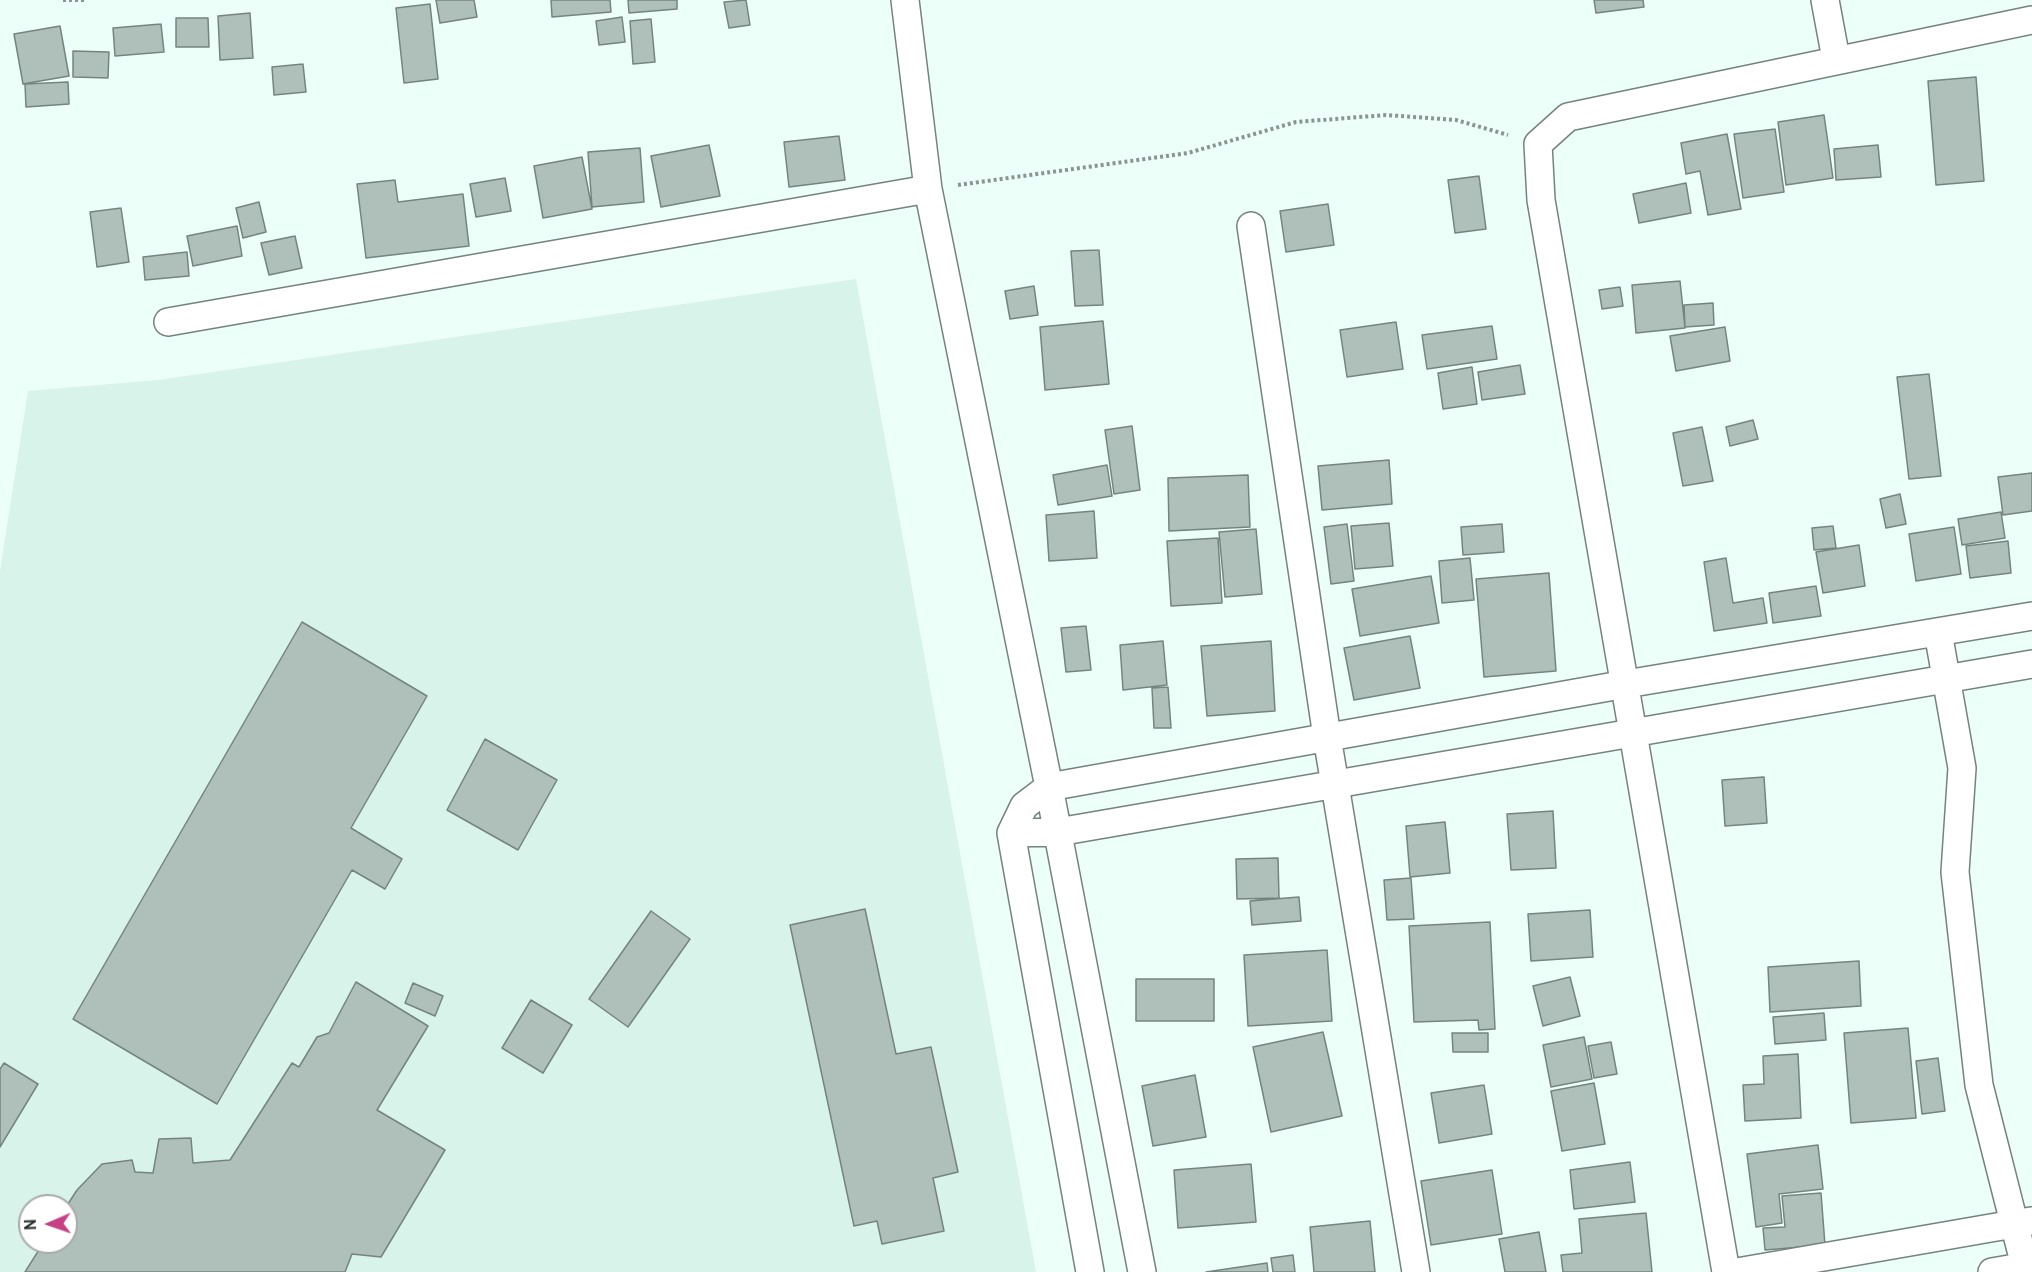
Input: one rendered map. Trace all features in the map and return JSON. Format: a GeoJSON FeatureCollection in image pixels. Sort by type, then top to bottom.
{"type":"FeatureCollection","features":[{"type":"Feature","properties":{"kind":"street"},"geometry":{"type":"LineString","coordinates":[[905,0],[928,189],[1050,787],[1142,1272]]}},
{"type":"Feature","properties":{"kind":"street"},"geometry":{"type":"LineString","coordinates":[[1825,0],[1836,59]]}},
{"type":"Feature","properties":{"kind":"street"},"geometry":{"type":"LineString","coordinates":[[1726,1272],[1635,733],[1541,200],[1538,144],[1568,117],[1836,59],[2032,20]]}},
{"type":"Feature","properties":{"kind":"street"},"geometry":{"type":"LineString","coordinates":[[168,322],[928,189]]}},
{"type":"Feature","properties":{"kind":"street"},"geometry":{"type":"LineString","coordinates":[[1251,226],[1327,737],[1416,1272]]}},
{"type":"Feature","properties":{"kind":"street"},"geometry":{"type":"LineString","coordinates":[[1090,1272],[1011,833],[1024,806],[1050,787],[1626,684],[2032,616]]}},
{"type":"Feature","properties":{"kind":"street"},"geometry":{"type":"LineString","coordinates":[[1938,632],[1962,768],[1955,872],[1979,1085],[2023,1222],[2028,1266],[1992,1272]]}},
{"type":"Feature","properties":{"kind":"street"},"geometry":{"type":"LineString","coordinates":[[1011,833],[1058,832],[2032,664]]}},
{"type":"Feature","properties":{"kind":"street"},"geometry":{"type":"LineString","coordinates":[[1737,1272],[2023,1222]]}},
{"type":"Feature","properties":{"kind":"path"},"geometry":{"type":"LineString","coordinates":[[63,0],[85,0]]}},
{"type":"Feature","properties":{"kind":"path"},"geometry":{"type":"LineString","coordinates":[[928,189],[1188,153],[1296,122],[1386,115],[1456,120],[1538,144]]}},
{"type":"Feature","properties":{"kind":"shaded area"},"geometry":{"type":"Polygon","coordinates":[[[856,279],[1036,1272],[0,1272],[0,571],[28,391],[158,380],[856,279]]]}},
{"type":"Feature","properties":{"kind":"building"},"geometry":{"type":"Polygon","coordinates":[[[436,0],[474,0],[477,17],[440,23],[436,0]]]}},
{"type":"Feature","properties":{"kind":"building"},"geometry":{"type":"Polygon","coordinates":[[[551,0],[610,0],[611,12],[552,17],[551,0]]]}},
{"type":"Feature","properties":{"kind":"building"},"geometry":{"type":"Polygon","coordinates":[[[628,0],[677,0],[677,9],[629,13],[628,0]]]}},
{"type":"Feature","properties":{"kind":"building"},"geometry":{"type":"Polygon","coordinates":[[[746,0],[750,25],[729,28],[724,2],[746,0]]]}},
{"type":"Feature","properties":{"kind":"building"},"geometry":{"type":"Polygon","coordinates":[[[1594,0],[1643,0],[1644,7],[1596,13],[1594,0]]]}},
{"type":"Feature","properties":{"kind":"building"},"geometry":{"type":"Polygon","coordinates":[[[430,4],[438,79],[404,83],[396,8],[430,4]]]}},
{"type":"Feature","properties":{"kind":"building"},"geometry":{"type":"Polygon","coordinates":[[[250,13],[253,58],[220,60],[218,16],[250,13]]]}},
{"type":"Feature","properties":{"kind":"building"},"geometry":{"type":"Polygon","coordinates":[[[622,17],[625,42],[599,45],[596,21],[622,17]]]}},
{"type":"Feature","properties":{"kind":"building"},"geometry":{"type":"Polygon","coordinates":[[[176,18],[208,18],[209,47],[176,47],[176,18]]]}},
{"type":"Feature","properties":{"kind":"building"},"geometry":{"type":"Polygon","coordinates":[[[651,19],[655,62],[633,64],[630,21],[651,19]]]}},
{"type":"Feature","properties":{"kind":"building"},"geometry":{"type":"Polygon","coordinates":[[[161,24],[164,52],[115,56],[113,28],[161,24]]]}},
{"type":"Feature","properties":{"kind":"building"},"geometry":{"type":"Polygon","coordinates":[[[60,26],[69,76],[23,84],[14,34],[60,26]]]}},
{"type":"Feature","properties":{"kind":"building"},"geometry":{"type":"Polygon","coordinates":[[[73,51],[109,52],[108,78],[73,77],[73,51]]]}},
{"type":"Feature","properties":{"kind":"building"},"geometry":{"type":"Polygon","coordinates":[[[303,64],[306,92],[274,95],[272,67],[303,64]]]}},
{"type":"Feature","properties":{"kind":"building"},"geometry":{"type":"Polygon","coordinates":[[[1976,77],[1984,181],[1936,185],[1928,81],[1976,77]]]}},
{"type":"Feature","properties":{"kind":"building"},"geometry":{"type":"Polygon","coordinates":[[[68,82],[69,104],[26,107],[25,84],[68,82]]]}},
{"type":"Feature","properties":{"kind":"building"},"geometry":{"type":"Polygon","coordinates":[[[1824,115],[1833,178],[1786,185],[1778,122],[1824,115]]]}},
{"type":"Feature","properties":{"kind":"building"},"geometry":{"type":"Polygon","coordinates":[[[1775,129],[1784,192],[1743,198],[1734,134],[1775,129]]]}},
{"type":"Feature","properties":{"kind":"building"},"geometry":{"type":"Polygon","coordinates":[[[1727,134],[1741,209],[1708,215],[1700,171],[1686,174],[1681,143],[1727,134]]]}},
{"type":"Feature","properties":{"kind":"building"},"geometry":{"type":"Polygon","coordinates":[[[839,136],[845,180],[789,187],[784,142],[839,136]]]}},
{"type":"Feature","properties":{"kind":"building"},"geometry":{"type":"Polygon","coordinates":[[[709,145],[720,196],[661,207],[651,156],[709,145]]]}},
{"type":"Feature","properties":{"kind":"building"},"geometry":{"type":"Polygon","coordinates":[[[1878,145],[1881,177],[1836,180],[1834,149],[1878,145]]]}},
{"type":"Feature","properties":{"kind":"building"},"geometry":{"type":"Polygon","coordinates":[[[640,148],[644,202],[592,207],[588,152],[640,148]]]}},
{"type":"Feature","properties":{"kind":"building"},"geometry":{"type":"Polygon","coordinates":[[[582,157],[592,209],[543,218],[534,166],[582,157]]]}},
{"type":"Feature","properties":{"kind":"building"},"geometry":{"type":"Polygon","coordinates":[[[1479,176],[1486,229],[1455,233],[1448,180],[1479,176]]]}},
{"type":"Feature","properties":{"kind":"building"},"geometry":{"type":"Polygon","coordinates":[[[505,178],[511,211],[476,217],[470,184],[505,178]]]}},
{"type":"Feature","properties":{"kind":"building"},"geometry":{"type":"Polygon","coordinates":[[[395,180],[398,202],[463,194],[469,246],[366,258],[357,184],[395,180]]]}},
{"type":"Feature","properties":{"kind":"building"},"geometry":{"type":"Polygon","coordinates":[[[1686,183],[1691,213],[1639,223],[1633,194],[1686,183]]]}},
{"type":"Feature","properties":{"kind":"building"},"geometry":{"type":"Polygon","coordinates":[[[259,202],[266,232],[243,238],[236,208],[259,202]]]}},
{"type":"Feature","properties":{"kind":"building"},"geometry":{"type":"Polygon","coordinates":[[[1328,204],[1334,245],[1286,252],[1280,211],[1328,204]]]}},
{"type":"Feature","properties":{"kind":"building"},"geometry":{"type":"Polygon","coordinates":[[[121,208],[129,262],[97,267],[90,212],[121,208]]]}},
{"type":"Feature","properties":{"kind":"building"},"geometry":{"type":"Polygon","coordinates":[[[237,226],[242,256],[193,266],[187,236],[237,226]]]}},
{"type":"Feature","properties":{"kind":"building"},"geometry":{"type":"Polygon","coordinates":[[[295,236],[302,268],[269,275],[261,243],[295,236]]]}},
{"type":"Feature","properties":{"kind":"building"},"geometry":{"type":"Polygon","coordinates":[[[1099,250],[1103,305],[1075,306],[1071,251],[1099,250]]]}},
{"type":"Feature","properties":{"kind":"building"},"geometry":{"type":"Polygon","coordinates":[[[187,252],[189,276],[145,280],[143,257],[187,252]]]}},
{"type":"Feature","properties":{"kind":"building"},"geometry":{"type":"Polygon","coordinates":[[[1680,281],[1685,328],[1636,333],[1632,285],[1680,281]]]}},
{"type":"Feature","properties":{"kind":"building"},"geometry":{"type":"Polygon","coordinates":[[[1034,286],[1038,315],[1010,319],[1005,291],[1034,286]]]}},
{"type":"Feature","properties":{"kind":"building"},"geometry":{"type":"Polygon","coordinates":[[[1620,287],[1623,306],[1602,309],[1599,290],[1620,287]]]}},
{"type":"Feature","properties":{"kind":"building"},"geometry":{"type":"Polygon","coordinates":[[[1713,303],[1714,325],[1685,327],[1684,305],[1713,303]]]}},
{"type":"Feature","properties":{"kind":"building"},"geometry":{"type":"Polygon","coordinates":[[[1103,321],[1109,384],[1045,390],[1040,327],[1103,321]]]}},
{"type":"Feature","properties":{"kind":"building"},"geometry":{"type":"Polygon","coordinates":[[[1396,322],[1403,369],[1347,377],[1340,330],[1396,322]]]}},
{"type":"Feature","properties":{"kind":"building"},"geometry":{"type":"Polygon","coordinates":[[[1492,326],[1497,359],[1427,369],[1422,335],[1492,326]]]}},
{"type":"Feature","properties":{"kind":"building"},"geometry":{"type":"Polygon","coordinates":[[[1725,327],[1730,361],[1676,371],[1670,336],[1725,327]]]}},
{"type":"Feature","properties":{"kind":"building"},"geometry":{"type":"Polygon","coordinates":[[[1520,365],[1525,394],[1482,400],[1478,372],[1520,365]]]}},
{"type":"Feature","properties":{"kind":"building"},"geometry":{"type":"Polygon","coordinates":[[[1472,367],[1477,404],[1443,409],[1438,373],[1472,367]]]}},
{"type":"Feature","properties":{"kind":"building"},"geometry":{"type":"Polygon","coordinates":[[[1929,374],[1941,476],[1909,479],[1897,377],[1929,374]]]}},
{"type":"Feature","properties":{"kind":"building"},"geometry":{"type":"Polygon","coordinates":[[[1753,420],[1758,439],[1730,446],[1726,427],[1753,420]]]}},
{"type":"Feature","properties":{"kind":"building"},"geometry":{"type":"Polygon","coordinates":[[[1132,426],[1140,490],[1114,494],[1105,430],[1132,426]]]}},
{"type":"Feature","properties":{"kind":"building"},"geometry":{"type":"Polygon","coordinates":[[[1702,427],[1713,481],[1683,486],[1673,433],[1702,427]]]}},
{"type":"Feature","properties":{"kind":"building"},"geometry":{"type":"Polygon","coordinates":[[[1389,460],[1392,504],[1322,510],[1318,466],[1389,460]]]}},
{"type":"Feature","properties":{"kind":"building"},"geometry":{"type":"Polygon","coordinates":[[[1107,465],[1112,496],[1058,505],[1053,475],[1107,465]]]}},
{"type":"Feature","properties":{"kind":"building"},"geometry":{"type":"Polygon","coordinates":[[[2032,473],[2032,511],[2003,515],[1998,477],[2032,473]]]}},
{"type":"Feature","properties":{"kind":"building"},"geometry":{"type":"Polygon","coordinates":[[[1248,475],[1250,527],[1169,531],[1168,478],[1248,475]]]}},
{"type":"Feature","properties":{"kind":"building"},"geometry":{"type":"Polygon","coordinates":[[[1900,494],[1906,524],[1886,528],[1880,499],[1900,494]]]}},
{"type":"Feature","properties":{"kind":"building"},"geometry":{"type":"Polygon","coordinates":[[[1094,511],[1097,558],[1049,561],[1046,515],[1094,511]]]}},
{"type":"Feature","properties":{"kind":"building"},"geometry":{"type":"Polygon","coordinates":[[[2001,512],[2005,538],[1962,545],[1958,519],[2001,512]]]}},
{"type":"Feature","properties":{"kind":"building"},"geometry":{"type":"Polygon","coordinates":[[[1389,523],[1393,566],[1355,569],[1351,526],[1389,523]]]}},
{"type":"Feature","properties":{"kind":"building"},"geometry":{"type":"Polygon","coordinates":[[[1347,524],[1354,581],[1331,584],[1324,527],[1347,524]]]}},
{"type":"Feature","properties":{"kind":"building"},"geometry":{"type":"Polygon","coordinates":[[[1502,524],[1504,552],[1463,555],[1461,527],[1502,524]]]}},
{"type":"Feature","properties":{"kind":"building"},"geometry":{"type":"Polygon","coordinates":[[[1833,526],[1836,548],[1814,550],[1812,528],[1833,526]]]}},
{"type":"Feature","properties":{"kind":"building"},"geometry":{"type":"Polygon","coordinates":[[[1954,527],[1961,574],[1916,581],[1909,534],[1954,527]]]}},
{"type":"Feature","properties":{"kind":"building"},"geometry":{"type":"Polygon","coordinates":[[[1256,529],[1262,594],[1225,597],[1219,532],[1256,529]]]}},
{"type":"Feature","properties":{"kind":"building"},"geometry":{"type":"Polygon","coordinates":[[[1218,538],[1222,603],[1171,606],[1167,541],[1218,538]]]}},
{"type":"Feature","properties":{"kind":"building"},"geometry":{"type":"Polygon","coordinates":[[[2008,541],[2011,573],[1970,578],[1966,546],[2008,541]]]}},
{"type":"Feature","properties":{"kind":"building"},"geometry":{"type":"Polygon","coordinates":[[[1859,545],[1865,586],[1823,593],[1816,552],[1859,545]]]}},
{"type":"Feature","properties":{"kind":"building"},"geometry":{"type":"Polygon","coordinates":[[[1470,558],[1474,600],[1442,603],[1439,561],[1470,558]]]}},
{"type":"Feature","properties":{"kind":"building"},"geometry":{"type":"Polygon","coordinates":[[[1726,558],[1733,603],[1763,598],[1767,623],[1714,631],[1704,562],[1726,558]]]}},
{"type":"Feature","properties":{"kind":"building"},"geometry":{"type":"Polygon","coordinates":[[[1549,573],[1556,671],[1484,677],[1476,579],[1549,573]]]}},
{"type":"Feature","properties":{"kind":"building"},"geometry":{"type":"Polygon","coordinates":[[[1431,576],[1439,623],[1360,636],[1352,589],[1431,576]]]}},
{"type":"Feature","properties":{"kind":"building"},"geometry":{"type":"Polygon","coordinates":[[[1816,586],[1821,616],[1773,623],[1769,593],[1816,586]]]}},
{"type":"Feature","properties":{"kind":"building"},"geometry":{"type":"Polygon","coordinates":[[[302,622],[427,696],[351,828],[402,859],[385,889],[352,870],[217,1104],[73,1019],[302,622]]]}},
{"type":"Feature","properties":{"kind":"building"},"geometry":{"type":"Polygon","coordinates":[[[1086,626],[1091,670],[1066,672],[1061,628],[1086,626]]]}},
{"type":"Feature","properties":{"kind":"building"},"geometry":{"type":"Polygon","coordinates":[[[1410,636],[1420,688],[1354,700],[1344,648],[1410,636]]]}},
{"type":"Feature","properties":{"kind":"building"},"geometry":{"type":"Polygon","coordinates":[[[1163,641],[1167,685],[1123,690],[1120,645],[1163,641]]]}},
{"type":"Feature","properties":{"kind":"building"},"geometry":{"type":"Polygon","coordinates":[[[1271,641],[1275,711],[1207,716],[1201,646],[1271,641]]]}},
{"type":"Feature","properties":{"kind":"building"},"geometry":{"type":"Polygon","coordinates":[[[1168,687],[1171,728],[1154,728],[1152,688],[1168,687]]]}},
{"type":"Feature","properties":{"kind":"building"},"geometry":{"type":"Polygon","coordinates":[[[485,739],[557,780],[518,850],[447,810],[485,739]]]}},
{"type":"Feature","properties":{"kind":"building"},"geometry":{"type":"Polygon","coordinates":[[[1764,777],[1767,823],[1725,826],[1722,780],[1764,777]]]}},
{"type":"Feature","properties":{"kind":"building"},"geometry":{"type":"Polygon","coordinates":[[[1553,811],[1556,868],[1511,870],[1507,814],[1553,811]]]}},
{"type":"Feature","properties":{"kind":"building"},"geometry":{"type":"Polygon","coordinates":[[[1445,822],[1450,873],[1410,877],[1406,826],[1445,822]]]}},
{"type":"Feature","properties":{"kind":"building"},"geometry":{"type":"Polygon","coordinates":[[[1278,858],[1279,898],[1237,899],[1236,859],[1278,858]]]}},
{"type":"Feature","properties":{"kind":"building"},"geometry":{"type":"Polygon","coordinates":[[[1411,878],[1414,919],[1387,920],[1384,880],[1411,878]]]}},
{"type":"Feature","properties":{"kind":"building"},"geometry":{"type":"Polygon","coordinates":[[[1299,897],[1301,921],[1252,925],[1250,901],[1299,897]]]}},
{"type":"Feature","properties":{"kind":"building"},"geometry":{"type":"Polygon","coordinates":[[[865,909],[896,1054],[931,1047],[958,1172],[933,1178],[944,1231],[882,1244],[877,1221],[854,1226],[790,925],[865,909]]]}},
{"type":"Feature","properties":{"kind":"building"},"geometry":{"type":"Polygon","coordinates":[[[1590,910],[1593,957],[1531,961],[1528,914],[1590,910]]]}},
{"type":"Feature","properties":{"kind":"building"},"geometry":{"type":"Polygon","coordinates":[[[651,911],[690,939],[628,1027],[589,999],[651,911]]]}},
{"type":"Feature","properties":{"kind":"building"},"geometry":{"type":"Polygon","coordinates":[[[1490,922],[1495,1029],[1479,1030],[1478,1020],[1414,1022],[1409,926],[1490,922]]]}},
{"type":"Feature","properties":{"kind":"building"},"geometry":{"type":"Polygon","coordinates":[[[1327,950],[1332,1021],[1248,1026],[1244,955],[1327,950]]]}},
{"type":"Feature","properties":{"kind":"building"},"geometry":{"type":"Polygon","coordinates":[[[1859,961],[1861,1006],[1770,1012],[1768,967],[1859,961]]]}},
{"type":"Feature","properties":{"kind":"building"},"geometry":{"type":"Polygon","coordinates":[[[1570,977],[1580,1016],[1543,1026],[1533,986],[1570,977]]]}},
{"type":"Feature","properties":{"kind":"building"},"geometry":{"type":"Polygon","coordinates":[[[1136,979],[1214,979],[1214,1021],[1136,1021],[1136,979]]]}},
{"type":"Feature","properties":{"kind":"building"},"geometry":{"type":"Polygon","coordinates":[[[356,982],[428,1026],[377,1110],[445,1150],[381,1257],[352,1254],[345,1272],[25,1272],[36,1254],[78,1254],[78,1194],[74,1194],[102,1164],[132,1160],[135,1172],[153,1173],[159,1139],[191,1138],[193,1163],[230,1160],[292,1063],[299,1067],[317,1037],[329,1033],[356,982]]]}},
{"type":"Feature","properties":{"kind":"building"},"geometry":{"type":"Polygon","coordinates":[[[413,983],[443,996],[435,1016],[405,1003],[413,983]]]}},
{"type":"Feature","properties":{"kind":"building"},"geometry":{"type":"Polygon","coordinates":[[[531,1000],[572,1025],[543,1073],[502,1048],[531,1000]]]}},
{"type":"Feature","properties":{"kind":"building"},"geometry":{"type":"Polygon","coordinates":[[[1824,1013],[1826,1040],[1775,1044],[1773,1017],[1824,1013]]]}},
{"type":"Feature","properties":{"kind":"building"},"geometry":{"type":"Polygon","coordinates":[[[1908,1028],[1916,1118],[1851,1123],[1844,1033],[1908,1028]]]}},
{"type":"Feature","properties":{"kind":"building"},"geometry":{"type":"Polygon","coordinates":[[[1323,1032],[1342,1116],[1271,1132],[1253,1047],[1323,1032]]]}},
{"type":"Feature","properties":{"kind":"building"},"geometry":{"type":"Polygon","coordinates":[[[1452,1033],[1488,1033],[1488,1052],[1453,1052],[1452,1033]]]}},
{"type":"Feature","properties":{"kind":"building"},"geometry":{"type":"Polygon","coordinates":[[[1584,1037],[1592,1079],[1551,1087],[1543,1045],[1584,1037]]]}},
{"type":"Feature","properties":{"kind":"building"},"geometry":{"type":"Polygon","coordinates":[[[1611,1042],[1617,1074],[1594,1078],[1588,1046],[1611,1042]]]}},
{"type":"Feature","properties":{"kind":"building"},"geometry":{"type":"Polygon","coordinates":[[[1798,1054],[1801,1118],[1745,1121],[1743,1085],[1764,1084],[1763,1056],[1798,1054]]]}},
{"type":"Feature","properties":{"kind":"building"},"geometry":{"type":"Polygon","coordinates":[[[1938,1058],[1945,1111],[1922,1114],[1916,1061],[1938,1058]]]}},
{"type":"Feature","properties":{"kind":"building"},"geometry":{"type":"Polygon","coordinates":[[[4,1063],[38,1084],[0,1147],[0,1069],[4,1063]]]}},
{"type":"Feature","properties":{"kind":"building"},"geometry":{"type":"Polygon","coordinates":[[[1195,1075],[1206,1137],[1153,1146],[1142,1086],[1195,1075]]]}},
{"type":"Feature","properties":{"kind":"building"},"geometry":{"type":"Polygon","coordinates":[[[1594,1083],[1605,1144],[1562,1151],[1551,1091],[1594,1083]]]}},
{"type":"Feature","properties":{"kind":"building"},"geometry":{"type":"Polygon","coordinates":[[[1484,1085],[1492,1134],[1439,1143],[1431,1093],[1484,1085]]]}},
{"type":"Feature","properties":{"kind":"building"},"geometry":{"type":"Polygon","coordinates":[[[1818,1145],[1823,1189],[1779,1194],[1782,1223],[1756,1227],[1747,1154],[1818,1145]]]}},
{"type":"Feature","properties":{"kind":"building"},"geometry":{"type":"Polygon","coordinates":[[[1630,1162],[1635,1202],[1574,1209],[1570,1170],[1630,1162]]]}},
{"type":"Feature","properties":{"kind":"building"},"geometry":{"type":"Polygon","coordinates":[[[1251,1164],[1256,1222],[1178,1228],[1174,1170],[1251,1164]]]}},
{"type":"Feature","properties":{"kind":"building"},"geometry":{"type":"Polygon","coordinates":[[[1492,1170],[1502,1234],[1431,1245],[1421,1181],[1492,1170]]]}},
{"type":"Feature","properties":{"kind":"building"},"geometry":{"type":"Polygon","coordinates":[[[1821,1193],[1825,1245],[1765,1250],[1763,1228],[1785,1227],[1782,1196],[1821,1193]]]}},
{"type":"Feature","properties":{"kind":"building"},"geometry":{"type":"Polygon","coordinates":[[[1646,1213],[1652,1272],[1563,1272],[1561,1255],[1582,1253],[1579,1219],[1646,1213]]]}},
{"type":"Feature","properties":{"kind":"building"},"geometry":{"type":"Polygon","coordinates":[[[1370,1221],[1375,1272],[1314,1272],[1310,1227],[1370,1221]]]}},
{"type":"Feature","properties":{"kind":"building"},"geometry":{"type":"Polygon","coordinates":[[[1539,1232],[1546,1272],[1505,1272],[1499,1239],[1539,1232]]]}},
{"type":"Feature","properties":{"kind":"building"},"geometry":{"type":"Polygon","coordinates":[[[1293,1255],[1295,1272],[1273,1272],[1271,1258],[1293,1255]]]}},
{"type":"Feature","properties":{"kind":"building"},"geometry":{"type":"Polygon","coordinates":[[[1267,1263],[1268,1272],[1206,1272],[1267,1263]]]}}]}
